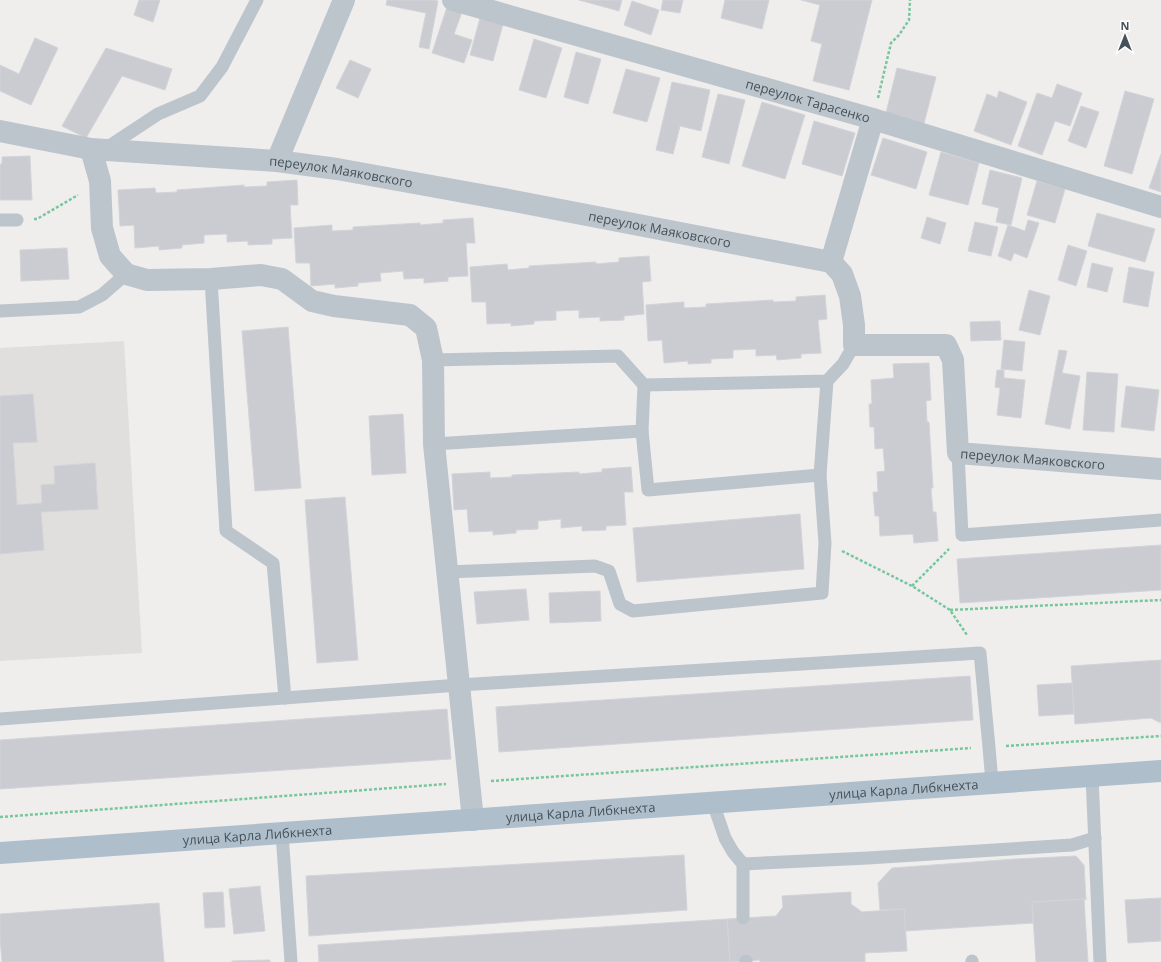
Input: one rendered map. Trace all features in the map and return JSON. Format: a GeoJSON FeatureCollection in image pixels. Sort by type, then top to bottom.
{"type":"FeatureCollection","features":[{"type":"Feature","properties":{"kind":"main road","name":"улица Карла Либкнехта"},"geometry":{"type":"LineString","coordinates":[[0,853],[1161,771]]}},
{"type":"Feature","properties":{"kind":"street"},"geometry":{"type":"LineString","coordinates":[[277,161],[344,0]]}},
{"type":"Feature","properties":{"kind":"street","name":"переулок Тарасенко"},"geometry":{"type":"LineString","coordinates":[[453,0],[873,119],[1161,207]]}},
{"type":"Feature","properties":{"kind":"street"},"geometry":{"type":"LineString","coordinates":[[854,345],[854,325],[850,296],[842,274],[831,262],[873,119]]}},
{"type":"Feature","properties":{"kind":"street","name":"переулок Маяковского"},"geometry":{"type":"LineString","coordinates":[[0,131],[98,149],[277,161],[337,170],[522,202],[831,262]]}},
{"type":"Feature","properties":{"kind":"street"},"geometry":{"type":"LineString","coordinates":[[98,149],[102,228],[110,256],[126,274],[147,280],[211,279],[261,275],[282,279],[312,301],[334,306],[410,315],[426,328],[433,360],[434,444],[473,820]]}},
{"type":"Feature","properties":{"kind":"street","name":"переулок Маяковского"},"geometry":{"type":"LineString","coordinates":[[854,345],[946,345],[953,360],[958,453],[1161,469]]}},
{"type":"Feature","properties":{"kind":"lane"},"geometry":{"type":"LineString","coordinates":[[98,149],[158,114],[200,96],[222,67],[257,0]]}},
{"type":"Feature","properties":{"kind":"lane"},"geometry":{"type":"LineString","coordinates":[[0,220],[17,220]]}},
{"type":"Feature","properties":{"kind":"lane"},"geometry":{"type":"LineString","coordinates":[[0,311],[79,307],[102,295],[126,274]]}},
{"type":"Feature","properties":{"kind":"lane"},"geometry":{"type":"LineString","coordinates":[[211,279],[226,531],[273,563],[285,698]]}},
{"type":"Feature","properties":{"kind":"lane"},"geometry":{"type":"LineString","coordinates":[[447,572],[595,566],[609,572],[620,604],[633,611],[822,593],[825,543],[820,475],[827,381],[843,364],[854,345]]}},
{"type":"Feature","properties":{"kind":"lane"},"geometry":{"type":"LineString","coordinates":[[433,360],[618,356],[644,385],[642,431],[648,490],[820,475]]}},
{"type":"Feature","properties":{"kind":"lane"},"geometry":{"type":"LineString","coordinates":[[644,385],[827,381]]}},
{"type":"Feature","properties":{"kind":"lane"},"geometry":{"type":"LineString","coordinates":[[434,444],[642,431]]}},
{"type":"Feature","properties":{"kind":"lane"},"geometry":{"type":"LineString","coordinates":[[958,453],[962,535],[1161,520]]}},
{"type":"Feature","properties":{"kind":"lane"},"geometry":{"type":"LineString","coordinates":[[0,718],[459,685],[980,653],[992,783]]}},
{"type":"Feature","properties":{"kind":"lane"},"geometry":{"type":"LineString","coordinates":[[1092,776],[1100,962]]}},
{"type":"Feature","properties":{"kind":"lane"},"geometry":{"type":"LineString","coordinates":[[713,803],[725,838],[733,852],[743,864],[743,918]]}},
{"type":"Feature","properties":{"kind":"lane"},"geometry":{"type":"LineString","coordinates":[[282,833],[291,962]]}},
{"type":"Feature","properties":{"kind":"lane"},"geometry":{"type":"LineString","coordinates":[[743,864],[855,859],[1072,845],[1095,838]]}},
{"type":"Feature","properties":{"kind":"path"},"geometry":{"type":"LineString","coordinates":[[873,119],[891,43],[900,35],[909,20],[910,0]]}},
{"type":"Feature","properties":{"kind":"path"},"geometry":{"type":"LineString","coordinates":[[17,220],[37,219],[100,181]]}},
{"type":"Feature","properties":{"kind":"path"},"geometry":{"type":"LineString","coordinates":[[825,543],[912,586],[950,610],[980,653]]}},
{"type":"Feature","properties":{"kind":"path"},"geometry":{"type":"LineString","coordinates":[[912,586],[950,548]]}},
{"type":"Feature","properties":{"kind":"path"},"geometry":{"type":"LineString","coordinates":[[950,610],[1161,600]]}},
{"type":"Feature","properties":{"kind":"path"},"geometry":{"type":"LineString","coordinates":[[0,817],[469,782],[1161,736]]}},
{"type":"Feature","properties":{"kind":"shaded area"},"geometry":{"type":"Polygon","coordinates":[[[124,341],[142,653],[0,661],[0,348],[124,341]]]}},
{"type":"Feature","properties":{"kind":"building"},"geometry":{"type":"Polygon","coordinates":[[[139,0],[160,0],[153,22],[134,15],[139,0]]]}},
{"type":"Feature","properties":{"kind":"building"},"geometry":{"type":"Polygon","coordinates":[[[387,0],[438,1],[429,49],[419,47],[426,13],[386,5],[387,0]]]}},
{"type":"Feature","properties":{"kind":"building"},"geometry":{"type":"Polygon","coordinates":[[[579,0],[622,0],[619,11],[579,0]]]}},
{"type":"Feature","properties":{"kind":"building"},"geometry":{"type":"Polygon","coordinates":[[[663,0],[683,0],[680,13],[661,10],[663,0]]]}},
{"type":"Feature","properties":{"kind":"building"},"geometry":{"type":"Polygon","coordinates":[[[725,0],[769,0],[762,29],[721,18],[725,0]]]}},
{"type":"Feature","properties":{"kind":"building"},"geometry":{"type":"Polygon","coordinates":[[[801,0],[872,0],[849,90],[813,81],[822,44],[811,41],[820,5],[801,0]]]}},
{"type":"Feature","properties":{"kind":"building"},"geometry":{"type":"Polygon","coordinates":[[[632,1],[659,10],[651,35],[624,25],[632,1]]]}},
{"type":"Feature","properties":{"kind":"building"},"geometry":{"type":"Polygon","coordinates":[[[447,7],[462,12],[454,34],[472,40],[464,63],[432,53],[447,7]]]}},
{"type":"Feature","properties":{"kind":"building"},"geometry":{"type":"Polygon","coordinates":[[[480,18],[503,24],[493,61],[470,55],[480,18]]]}},
{"type":"Feature","properties":{"kind":"building"},"geometry":{"type":"Polygon","coordinates":[[[35,38],[58,48],[31,105],[0,91],[0,65],[19,74],[35,38]]]}},
{"type":"Feature","properties":{"kind":"building"},"geometry":{"type":"Polygon","coordinates":[[[534,39],[562,48],[546,98],[519,90],[534,39]]]}},
{"type":"Feature","properties":{"kind":"building"},"geometry":{"type":"Polygon","coordinates":[[[106,48],[172,69],[165,90],[122,76],[86,138],[62,126],[106,48]]]}},
{"type":"Feature","properties":{"kind":"building"},"geometry":{"type":"Polygon","coordinates":[[[576,52],[601,59],[588,104],[564,97],[576,52]]]}},
{"type":"Feature","properties":{"kind":"building"},"geometry":{"type":"Polygon","coordinates":[[[350,60],[371,69],[358,98],[336,88],[350,60]]]}},
{"type":"Feature","properties":{"kind":"building"},"geometry":{"type":"Polygon","coordinates":[[[897,68],[936,77],[923,127],[885,117],[897,68]]]}},
{"type":"Feature","properties":{"kind":"building"},"geometry":{"type":"Polygon","coordinates":[[[626,69],[660,78],[647,122],[613,113],[626,69]]]}},
{"type":"Feature","properties":{"kind":"building"},"geometry":{"type":"Polygon","coordinates":[[[672,82],[710,90],[701,131],[680,126],[673,154],[656,150],[672,82]]]}},
{"type":"Feature","properties":{"kind":"building"},"geometry":{"type":"Polygon","coordinates":[[[1057,84],[1082,93],[1070,126],[1055,121],[1042,155],[1018,146],[1037,93],[1052,98],[1057,84]]]}},
{"type":"Feature","properties":{"kind":"building"},"geometry":{"type":"Polygon","coordinates":[[[999,91],[1027,102],[1011,145],[974,131],[987,94],[997,98],[999,91]]]}},
{"type":"Feature","properties":{"kind":"building"},"geometry":{"type":"Polygon","coordinates":[[[1125,91],[1154,99],[1132,174],[1104,166],[1125,91]]]}},
{"type":"Feature","properties":{"kind":"building"},"geometry":{"type":"Polygon","coordinates":[[[718,94],[745,100],[729,164],[702,157],[718,94]]]}},
{"type":"Feature","properties":{"kind":"building"},"geometry":{"type":"Polygon","coordinates":[[[762,102],[805,115],[785,179],[742,166],[762,102]]]}},
{"type":"Feature","properties":{"kind":"building"},"geometry":{"type":"Polygon","coordinates":[[[1081,106],[1099,112],[1086,148],[1068,141],[1081,106]]]}},
{"type":"Feature","properties":{"kind":"building"},"geometry":{"type":"Polygon","coordinates":[[[814,121],[855,133],[842,176],[802,164],[814,121]]]}},
{"type":"Feature","properties":{"kind":"building"},"geometry":{"type":"Polygon","coordinates":[[[883,138],[927,152],[916,189],[871,175],[883,138]]]}},
{"type":"Feature","properties":{"kind":"building"},"geometry":{"type":"Polygon","coordinates":[[[941,152],[979,163],[968,205],[929,195],[941,152]]]}},
{"type":"Feature","properties":{"kind":"building"},"geometry":{"type":"Polygon","coordinates":[[[1161,154],[1161,192],[1149,188],[1161,154]]]}},
{"type":"Feature","properties":{"kind":"building"},"geometry":{"type":"Polygon","coordinates":[[[30,156],[32,200],[0,200],[0,164],[2,164],[2,157],[30,156]]]}},
{"type":"Feature","properties":{"kind":"building"},"geometry":{"type":"Polygon","coordinates":[[[990,170],[1022,178],[1011,225],[996,222],[999,208],[982,204],[990,170]]]}},
{"type":"Feature","properties":{"kind":"building"},"geometry":{"type":"Polygon","coordinates":[[[297,180],[298,205],[290,205],[292,238],[272,239],[272,244],[248,245],[248,241],[227,242],[227,234],[204,235],[204,243],[182,245],[182,248],[159,250],[159,246],[135,248],[134,225],[120,226],[118,190],[155,188],[156,193],[177,192],[177,190],[244,185],[244,187],[267,186],[267,182],[297,180]]]}},
{"type":"Feature","properties":{"kind":"building"},"geometry":{"type":"Polygon","coordinates":[[[1037,181],[1065,189],[1055,223],[1027,215],[1037,181]]]}},
{"type":"Feature","properties":{"kind":"building"},"geometry":{"type":"Polygon","coordinates":[[[1097,213],[1155,229],[1145,262],[1088,246],[1097,213]]]}},
{"type":"Feature","properties":{"kind":"building"},"geometry":{"type":"Polygon","coordinates":[[[927,217],[946,223],[940,244],[921,238],[927,217]]]}},
{"type":"Feature","properties":{"kind":"building"},"geometry":{"type":"Polygon","coordinates":[[[473,218],[475,243],[466,243],[468,276],[448,277],[448,281],[424,283],[424,278],[404,279],[403,271],[380,273],[381,281],[358,283],[358,286],[335,288],[335,284],[311,286],[310,263],[296,263],[294,228],[332,225],[332,231],[353,230],[353,227],[420,223],[420,225],[443,223],[443,220],[473,218]]]}},
{"type":"Feature","properties":{"kind":"building"},"geometry":{"type":"Polygon","coordinates":[[[1028,220],[1039,223],[1027,258],[1014,253],[1011,261],[998,256],[1008,225],[1025,231],[1028,220]]]}},
{"type":"Feature","properties":{"kind":"building"},"geometry":{"type":"Polygon","coordinates":[[[975,222],[998,227],[991,256],[968,251],[975,222]]]}},
{"type":"Feature","properties":{"kind":"building"},"geometry":{"type":"Polygon","coordinates":[[[1068,245],[1087,251],[1076,286],[1058,280],[1068,245]]]}},
{"type":"Feature","properties":{"kind":"building"},"geometry":{"type":"Polygon","coordinates":[[[67,248],[69,279],[21,281],[20,250],[67,248]]]}},
{"type":"Feature","properties":{"kind":"building"},"geometry":{"type":"Polygon","coordinates":[[[649,256],[651,281],[642,282],[644,314],[624,316],[624,320],[600,321],[600,317],[579,318],[579,310],[556,311],[556,320],[534,321],[534,324],[511,326],[511,323],[487,324],[486,302],[472,302],[470,267],[507,264],[508,270],[529,268],[529,266],[619,262],[619,258],[649,256]]]}},
{"type":"Feature","properties":{"kind":"building"},"geometry":{"type":"Polygon","coordinates":[[[1092,263],[1113,268],[1107,292],[1087,287],[1092,263]]]}},
{"type":"Feature","properties":{"kind":"building"},"geometry":{"type":"Polygon","coordinates":[[[1129,267],[1154,272],[1148,307],[1123,302],[1129,267]]]}},
{"type":"Feature","properties":{"kind":"building"},"geometry":{"type":"Polygon","coordinates":[[[1029,290],[1050,296],[1040,335],[1019,330],[1029,290]]]}},
{"type":"Feature","properties":{"kind":"building"},"geometry":{"type":"Polygon","coordinates":[[[825,295],[827,319],[818,320],[821,353],[801,354],[801,358],[777,360],[776,355],[756,356],[756,349],[733,350],[733,358],[711,359],[711,363],[688,364],[688,361],[664,363],[662,340],[648,341],[646,305],[684,302],[684,308],[706,307],[706,304],[773,300],[773,302],[796,301],[796,297],[825,295]]]}},
{"type":"Feature","properties":{"kind":"building"},"geometry":{"type":"Polygon","coordinates":[[[1000,321],[1001,340],[971,341],[970,322],[1000,321]]]}},
{"type":"Feature","properties":{"kind":"building"},"geometry":{"type":"Polygon","coordinates":[[[288,327],[301,488],[255,491],[242,331],[288,327]]]}},
{"type":"Feature","properties":{"kind":"building"},"geometry":{"type":"Polygon","coordinates":[[[1004,340],[1025,342],[1022,371],[1001,369],[1004,340]]]}},
{"type":"Feature","properties":{"kind":"building"},"geometry":{"type":"Polygon","coordinates":[[[1059,350],[1067,351],[1062,373],[1080,376],[1070,429],[1045,424],[1059,350]]]}},
{"type":"Feature","properties":{"kind":"building"},"geometry":{"type":"Polygon","coordinates":[[[929,363],[931,400],[926,401],[927,422],[929,422],[933,512],[936,512],[938,541],[914,543],[913,534],[880,536],[879,516],[875,516],[873,492],[878,492],[877,472],[885,471],[883,448],[875,449],[874,427],[870,427],[869,404],[872,404],[871,380],[894,378],[893,364],[929,363]]]}},
{"type":"Feature","properties":{"kind":"building"},"geometry":{"type":"Polygon","coordinates":[[[997,370],[1004,370],[1004,378],[1025,380],[1021,418],[997,415],[1000,388],[995,387],[997,370]]]}},
{"type":"Feature","properties":{"kind":"building"},"geometry":{"type":"Polygon","coordinates":[[[1087,372],[1118,374],[1114,432],[1083,430],[1087,372]]]}},
{"type":"Feature","properties":{"kind":"building"},"geometry":{"type":"Polygon","coordinates":[[[1126,386],[1159,390],[1154,431],[1121,427],[1126,386]]]}},
{"type":"Feature","properties":{"kind":"building"},"geometry":{"type":"Polygon","coordinates":[[[33,394],[37,442],[13,443],[17,505],[42,503],[41,485],[55,484],[54,466],[95,463],[98,509],[41,512],[44,550],[0,554],[0,396],[33,394]]]}},
{"type":"Feature","properties":{"kind":"building"},"geometry":{"type":"Polygon","coordinates":[[[403,414],[406,473],[372,475],[369,416],[403,414]]]}},
{"type":"Feature","properties":{"kind":"building"},"geometry":{"type":"Polygon","coordinates":[[[631,467],[633,492],[624,492],[626,525],[606,526],[606,530],[582,531],[582,526],[561,528],[561,519],[538,521],[538,529],[516,530],[516,533],[493,535],[493,531],[469,532],[467,509],[454,510],[452,474],[490,472],[490,478],[512,477],[512,475],[579,472],[579,474],[602,472],[602,469],[631,467]]]}},
{"type":"Feature","properties":{"kind":"building"},"geometry":{"type":"Polygon","coordinates":[[[345,497],[358,660],[317,663],[305,500],[345,497]]]}},
{"type":"Feature","properties":{"kind":"building"},"geometry":{"type":"Polygon","coordinates":[[[800,514],[804,569],[637,582],[633,528],[800,514]]]}},
{"type":"Feature","properties":{"kind":"building"},"geometry":{"type":"Polygon","coordinates":[[[1161,545],[1161,590],[960,603],[957,559],[1161,545]]]}},
{"type":"Feature","properties":{"kind":"building"},"geometry":{"type":"Polygon","coordinates":[[[526,589],[529,620],[477,624],[474,592],[526,589]]]}},
{"type":"Feature","properties":{"kind":"building"},"geometry":{"type":"Polygon","coordinates":[[[600,591],[601,621],[550,623],[549,593],[600,591]]]}},
{"type":"Feature","properties":{"kind":"building"},"geometry":{"type":"Polygon","coordinates":[[[1161,660],[1161,723],[1151,718],[1075,724],[1071,666],[1161,660]]]}},
{"type":"Feature","properties":{"kind":"building"},"geometry":{"type":"Polygon","coordinates":[[[970,676],[973,720],[499,752],[496,707],[970,676]]]}},
{"type":"Feature","properties":{"kind":"building"},"geometry":{"type":"Polygon","coordinates":[[[1072,683],[1074,714],[1039,716],[1037,685],[1072,683]]]}},
{"type":"Feature","properties":{"kind":"building"},"geometry":{"type":"Polygon","coordinates":[[[447,709],[451,759],[0,789],[0,740],[447,709]]]}},
{"type":"Feature","properties":{"kind":"building"},"geometry":{"type":"Polygon","coordinates":[[[684,855],[687,910],[309,936],[306,876],[684,855]]]}},
{"type":"Feature","properties":{"kind":"building"},"geometry":{"type":"Polygon","coordinates":[[[1076,856],[1084,865],[1086,900],[1032,902],[1033,923],[905,931],[904,909],[880,910],[878,883],[892,868],[1076,856]]]}},
{"type":"Feature","properties":{"kind":"building"},"geometry":{"type":"Polygon","coordinates":[[[260,886],[265,931],[234,934],[229,889],[260,886]]]}},
{"type":"Feature","properties":{"kind":"building"},"geometry":{"type":"Polygon","coordinates":[[[223,892],[225,927],[205,928],[203,893],[223,892]]]}},
{"type":"Feature","properties":{"kind":"building"},"geometry":{"type":"Polygon","coordinates":[[[851,892],[851,904],[862,912],[904,909],[907,951],[865,953],[865,962],[760,962],[760,960],[730,962],[727,919],[776,916],[783,907],[782,896],[851,892]]]}},
{"type":"Feature","properties":{"kind":"building"},"geometry":{"type":"Polygon","coordinates":[[[1161,898],[1161,941],[1128,943],[1125,900],[1161,898]]]}},
{"type":"Feature","properties":{"kind":"building"},"geometry":{"type":"Polygon","coordinates":[[[1084,899],[1088,962],[1036,962],[1032,902],[1084,899]]]}},
{"type":"Feature","properties":{"kind":"building"},"geometry":{"type":"Polygon","coordinates":[[[159,903],[164,962],[2,962],[0,914],[159,903]]]}},
{"type":"Feature","properties":{"kind":"building"},"geometry":{"type":"Polygon","coordinates":[[[727,919],[730,962],[319,962],[318,945],[727,919]]]}},
{"type":"Feature","properties":{"kind":"building"},"geometry":{"type":"Polygon","coordinates":[[[270,960],[270,962],[232,962],[232,961],[270,960]]]}}]}
